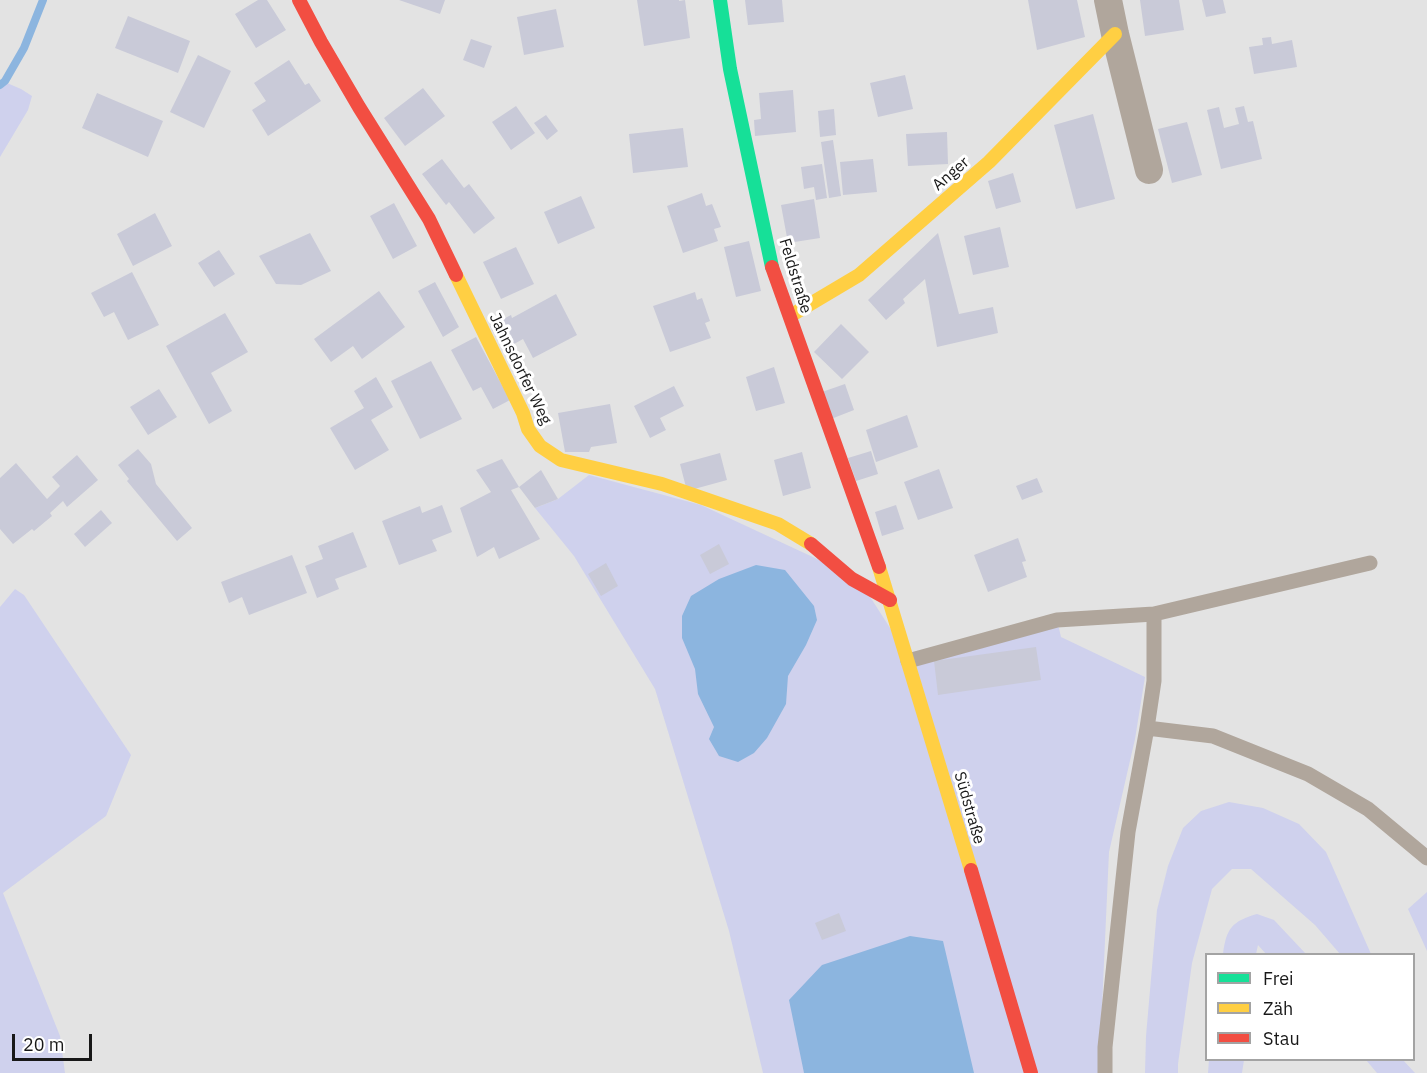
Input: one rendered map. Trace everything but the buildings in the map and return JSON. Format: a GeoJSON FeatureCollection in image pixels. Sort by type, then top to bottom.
{"type":"FeatureCollection","features":[{"type":"Feature","properties":{"kind":"street","name":"Jahnsdorfer Weg"},"geometry":{"type":"LineString","coordinates":[[299,0],[353,98],[429,219],[524,413],[528,429],[540,446],[561,460],[662,484],[778,524],[812,544],[852,579],[890,600]]}},
{"type":"Feature","properties":{"kind":"street","name":"Feldstraße"},"geometry":{"type":"LineString","coordinates":[[720,0],[730,69],[772,266],[875,553]]}},
{"type":"Feature","properties":{"kind":"street"},"geometry":{"type":"LineString","coordinates":[[1108,0],[1149,170]]}},
{"type":"Feature","properties":{"kind":"street","name":"Anger"},"geometry":{"type":"LineString","coordinates":[[790,316],[860,275],[989,162],[1115,34]]}},
{"type":"Feature","properties":{"kind":"street","name":"Südstraße"},"geometry":{"type":"LineString","coordinates":[[875,553],[1031,1073]]}},
{"type":"Feature","properties":{"kind":"lane"},"geometry":{"type":"LineString","coordinates":[[908,660],[1057,620],[1154,614],[1370,563]]}},
{"type":"Feature","properties":{"kind":"lane"},"geometry":{"type":"LineString","coordinates":[[1105,1073],[1105,1047],[1128,832],[1154,681],[1154,614]]}},
{"type":"Feature","properties":{"kind":"lane"},"geometry":{"type":"LineString","coordinates":[[1147,728],[1213,736],[1308,774],[1368,809],[1427,858]]}},
{"type":"Feature","properties":{"kind":"shaded area"},"geometry":{"type":"Polygon","coordinates":[[[0,80],[32,96],[28,110],[0,157],[0,80]]]}},
{"type":"Feature","properties":{"kind":"shaded area"},"geometry":{"type":"Polygon","coordinates":[[[589,475],[701,505],[858,578],[892,631],[903,665],[1057,620],[1061,637],[1145,677],[1135,739],[1109,852],[1099,1073],[763,1073],[729,931],[655,689],[574,556],[535,508],[558,499],[589,475]]]}},
{"type":"Feature","properties":{"kind":"shaded area"},"geometry":{"type":"Polygon","coordinates":[[[15,589],[24,595],[131,755],[106,816],[3,893],[60,1036],[65,1073],[0,1073],[0,607],[15,589]]]}},
{"type":"Feature","properties":{"kind":"shaded area"},"geometry":{"type":"Polygon","coordinates":[[[1229,802],[1263,808],[1299,824],[1326,852],[1371,953],[1339,953],[1315,925],[1251,869],[1232,869],[1212,889],[1192,963],[1178,1073],[1145,1073],[1157,910],[1168,866],[1183,828],[1201,811],[1229,802]]]}},
{"type":"Feature","properties":{"kind":"shaded area"},"geometry":{"type":"Polygon","coordinates":[[[1427,892],[1427,951],[1408,909],[1427,892]]]}},
{"type":"Feature","properties":{"kind":"shaded area"},"geometry":{"type":"Polygon","coordinates":[[[1257,914],[1274,920],[1305,953],[1265,953],[1258,945],[1256,953],[1223,953],[1228,932],[1242,920],[1257,914]]]}},
{"type":"Feature","properties":{"kind":"shaded area"},"geometry":{"type":"Polygon","coordinates":[[[1209,1061],[1244,1061],[1242,1073],[1208,1073],[1209,1061]]]}},
{"type":"Feature","properties":{"kind":"shaded area"},"geometry":{"type":"Polygon","coordinates":[[[1367,1061],[1404,1061],[1415,1073],[1377,1073],[1367,1061]]]}},
{"type":"Feature","properties":{"kind":"water"},"geometry":{"type":"Polygon","coordinates":[[[756,565],[785,570],[814,606],[817,620],[788,676],[786,704],[767,738],[754,753],[738,762],[719,756],[709,739],[714,727],[698,694],[695,669],[682,638],[682,616],[691,596],[719,579],[756,565]]]}},
{"type":"Feature","properties":{"kind":"water"},"geometry":{"type":"Polygon","coordinates":[[[910,936],[943,941],[974,1073],[804,1073],[789,1000],[822,965],[910,936]]]}},
{"type":"Feature","properties":{"kind":"waterway"},"geometry":{"type":"LineString","coordinates":[[0,85],[5,81],[24,48],[43,0]]}},
{"type":"Feature","properties":{"kind":"traffic: fast"},"geometry":{"type":"LineString","coordinates":[[720,0],[730,69],[772,267]]}},
{"type":"Feature","properties":{"kind":"traffic: slow"},"geometry":{"type":"LineString","coordinates":[[790,316],[859,275],[989,162],[1115,34]]}},
{"type":"Feature","properties":{"kind":"traffic: slow"},"geometry":{"type":"LineString","coordinates":[[456,275],[523,413],[528,429],[540,446],[561,460],[662,484],[778,524],[811,544]]}},
{"type":"Feature","properties":{"kind":"traffic: slow"},"geometry":{"type":"LineString","coordinates":[[879,567],[971,870]]}},
{"type":"Feature","properties":{"kind":"traffic: jam"},"geometry":{"type":"LineString","coordinates":[[299,0],[359,107],[429,219],[456,275]]}},
{"type":"Feature","properties":{"kind":"traffic: jam"},"geometry":{"type":"LineString","coordinates":[[772,267],[879,567]]}},
{"type":"Feature","properties":{"kind":"traffic: jam"},"geometry":{"type":"LineString","coordinates":[[811,544],[852,579],[890,600]]}},
{"type":"Feature","properties":{"kind":"traffic: jam"},"geometry":{"type":"LineString","coordinates":[[971,870],[1031,1073]]}}]}
